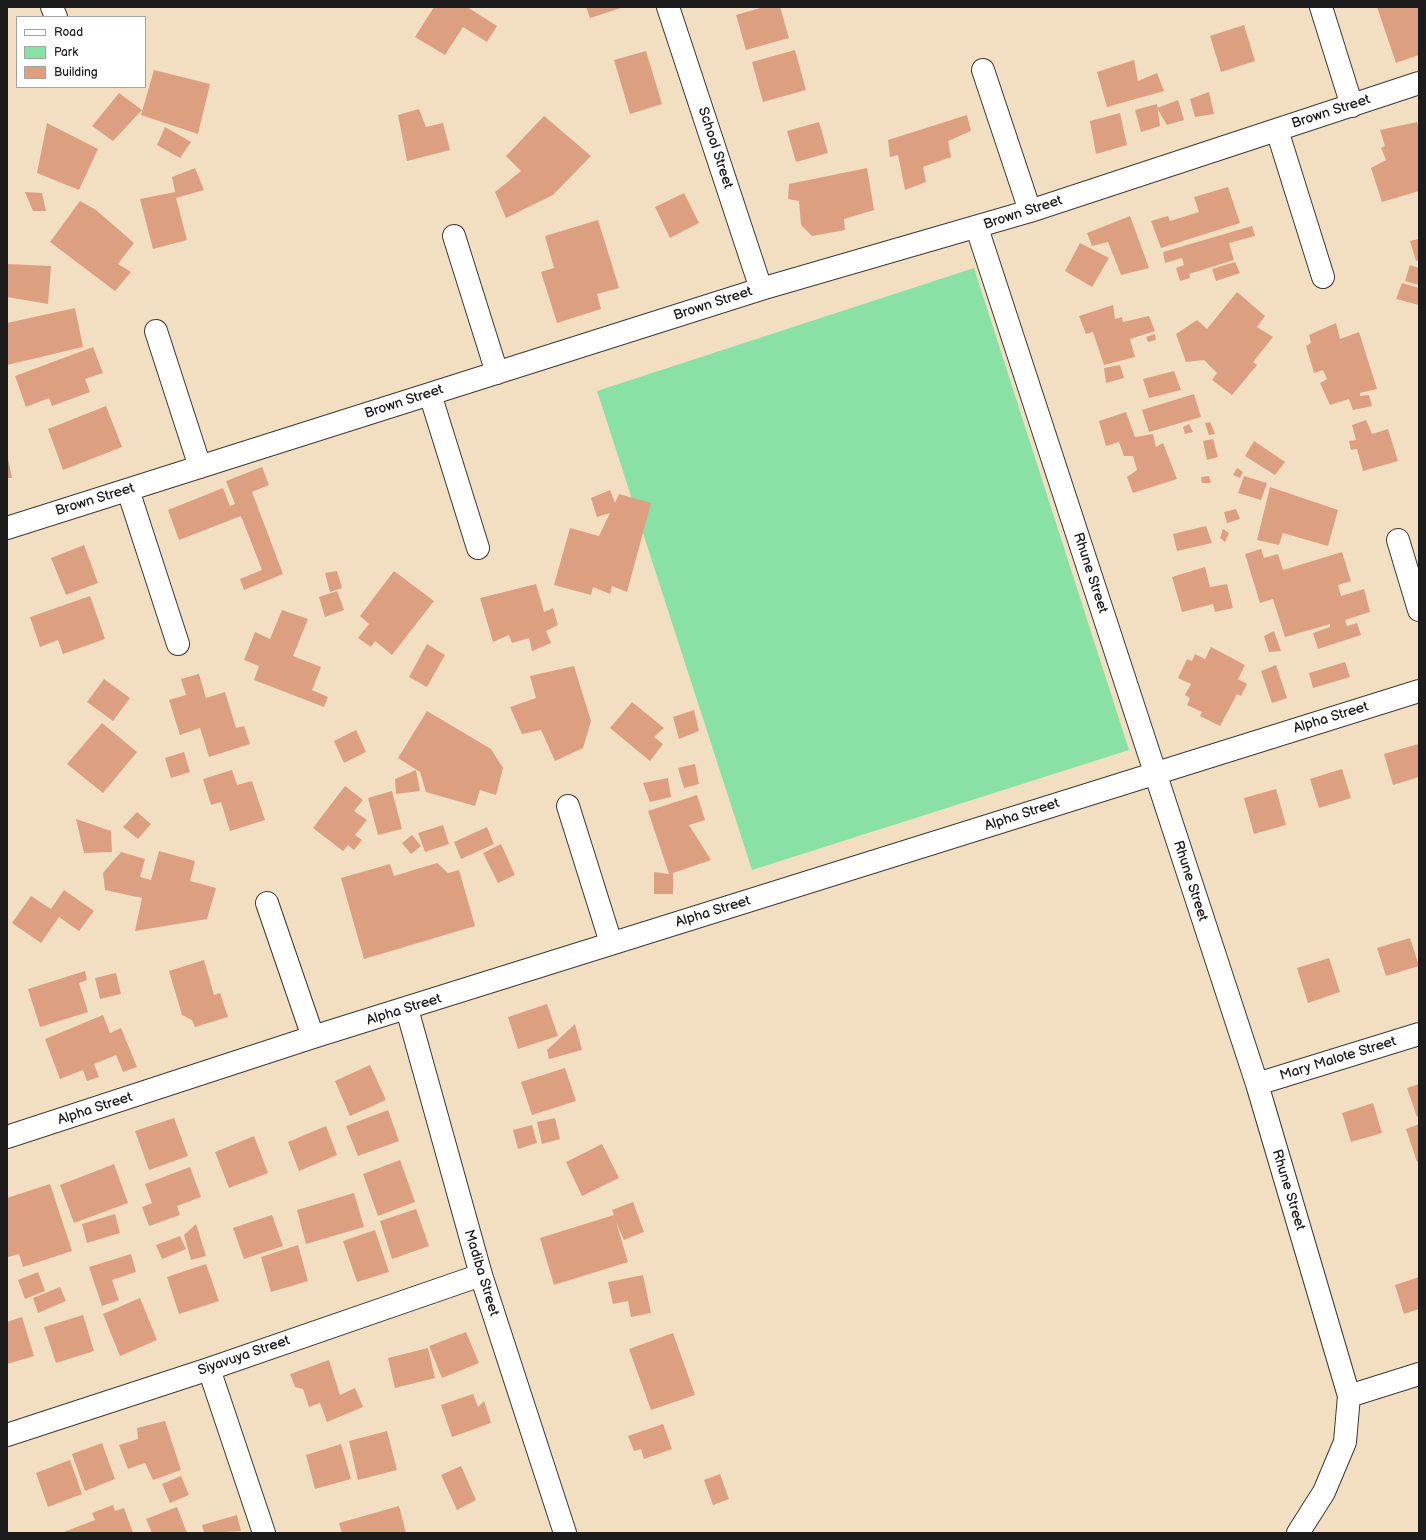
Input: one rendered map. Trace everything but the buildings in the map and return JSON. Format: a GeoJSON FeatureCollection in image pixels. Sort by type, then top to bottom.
{"type":"FeatureCollection","features":[{"type":"Feature","properties":{"kind":"street","name":"School Street"},"geometry":{"type":"LineString","coordinates":[[668,7],[761,289]]}},
{"type":"Feature","properties":{"kind":"street"},"geometry":{"type":"LineString","coordinates":[[1321,7],[1352,106]]}},
{"type":"Feature","properties":{"kind":"street"},"geometry":{"type":"LineString","coordinates":[[983,70],[1030,211]]}},
{"type":"Feature","properties":{"kind":"street","name":"Brown Street"},"geometry":{"type":"LineString","coordinates":[[7,528],[761,289],[977,228],[1419,83]]}},
{"type":"Feature","properties":{"kind":"street"},"geometry":{"type":"LineString","coordinates":[[1277,130],[1323,277]]}},
{"type":"Feature","properties":{"kind":"street","name":"Rhune Street"},"geometry":{"type":"LineString","coordinates":[[977,228],[1257,1084],[1349,1396],[1345,1442],[1324,1492],[1298,1533]]}},
{"type":"Feature","properties":{"kind":"street"},"geometry":{"type":"LineString","coordinates":[[454,236],[497,373]]}},
{"type":"Feature","properties":{"kind":"street"},"geometry":{"type":"LineString","coordinates":[[156,331],[200,467]]}},
{"type":"Feature","properties":{"kind":"street"},"geometry":{"type":"LineString","coordinates":[[430,394],[478,548]]}},
{"type":"Feature","properties":{"kind":"street"},"geometry":{"type":"LineString","coordinates":[[128,490],[178,644]]}},
{"type":"Feature","properties":{"kind":"street"},"geometry":{"type":"LineString","coordinates":[[1398,540],[1419,610]]}},
{"type":"Feature","properties":{"kind":"street","name":"Alpha Street"},"geometry":{"type":"LineString","coordinates":[[7,1137],[611,943],[845,872],[1155,772],[1419,690]]}},
{"type":"Feature","properties":{"kind":"street"},"geometry":{"type":"LineString","coordinates":[[568,806],[611,943]]}},
{"type":"Feature","properties":{"kind":"street"},"geometry":{"type":"LineString","coordinates":[[267,903],[313,1038]]}},
{"type":"Feature","properties":{"kind":"street","name":"Madiba Street"},"geometry":{"type":"LineString","coordinates":[[407,1009],[481,1275],[565,1533]]}},
{"type":"Feature","properties":{"kind":"street","name":"Mary Malote Street"},"geometry":{"type":"LineString","coordinates":[[1257,1084],[1419,1034]]}},
{"type":"Feature","properties":{"kind":"street","name":"Siyavuya Street"},"geometry":{"type":"LineString","coordinates":[[7,1435],[209,1369],[481,1275]]}},
{"type":"Feature","properties":{"kind":"street"},"geometry":{"type":"LineString","coordinates":[[209,1369],[264,1533]]}},
{"type":"Feature","properties":{"kind":"street"},"geometry":{"type":"LineString","coordinates":[[1349,1396],[1419,1374]]}},
{"type":"Feature","properties":{"kind":"green space"},"geometry":{"type":"Polygon","coordinates":[[[974,268],[1129,750],[752,870],[597,391],[974,268]]]}}]}
